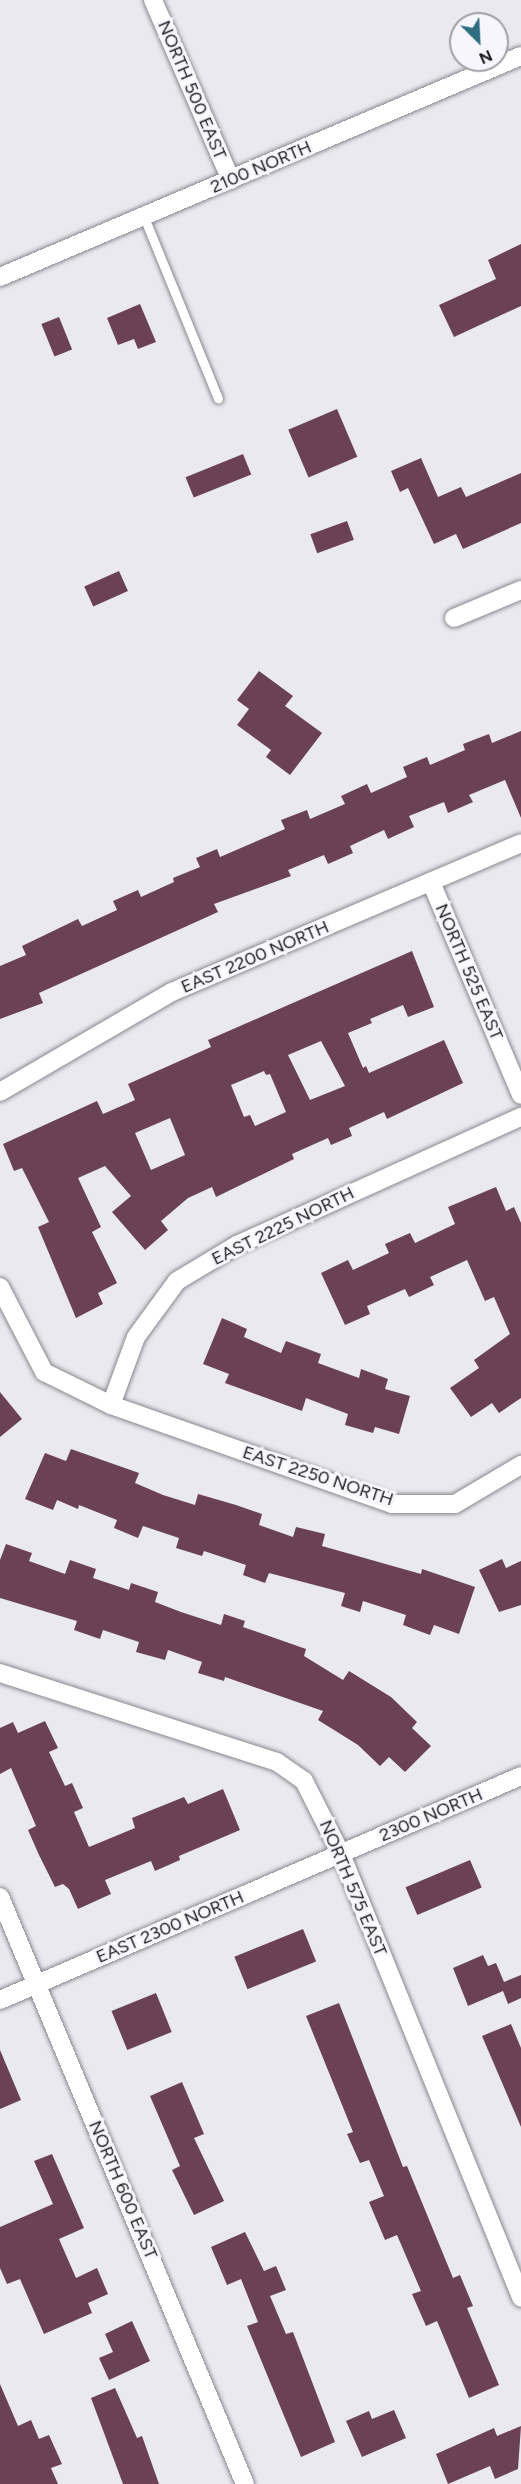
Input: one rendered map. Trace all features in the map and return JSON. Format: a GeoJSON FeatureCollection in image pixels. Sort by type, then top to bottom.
{"type":"FeatureCollection","features":[{"type":"Feature","properties":{"kind":"street","name":"NORTH 500 EAST"},"geometry":{"type":"LineString","coordinates":[[153,0],[231,180]]}},
{"type":"Feature","properties":{"kind":"street","name":"2100 NORTH"},"geometry":{"type":"LineString","coordinates":[[0,277],[521,56]]}},
{"type":"Feature","properties":{"kind":"street"},"geometry":{"type":"LineString","coordinates":[[454,618],[521,590]]}},
{"type":"Feature","properties":{"kind":"street","name":"EAST 2200 NORTH"},"geometry":{"type":"LineString","coordinates":[[0,1092],[172,993],[521,843]]}},
{"type":"Feature","properties":{"kind":"street","name":"NORTH 525 EAST"},"geometry":{"type":"LineString","coordinates":[[431,882],[521,1095]]}},
{"type":"Feature","properties":{"kind":"street","name":"EAST 2225 NORTH"},"geometry":{"type":"LineString","coordinates":[[111,1405],[136,1337],[177,1281],[237,1245],[521,1117]]}},
{"type":"Feature","properties":{"kind":"street"},"geometry":{"type":"LineString","coordinates":[[0,1287],[44,1372],[111,1405]]}},
{"type":"Feature","properties":{"kind":"street","name":"EAST 2250 NORTH"},"geometry":{"type":"LineString","coordinates":[[111,1405],[392,1504],[455,1504],[521,1465]]}},
{"type":"Feature","properties":{"kind":"street","name":"NORTH 575 EAST"},"geometry":{"type":"LineString","coordinates":[[0,1673],[277,1762],[304,1781],[341,1854],[521,2298]]}},
{"type":"Feature","properties":{"kind":"street","name":"2300 NORTH"},"geometry":{"type":"LineString","coordinates":[[341,1854],[521,1776]]}},
{"type":"Feature","properties":{"kind":"street","name":"EAST 2300 NORTH"},"geometry":{"type":"LineString","coordinates":[[0,2000],[341,1854]]}},
{"type":"Feature","properties":{"kind":"street","name":"NORTH 600 EAST"},"geometry":{"type":"LineString","coordinates":[[0,1897],[245,2484]]}},
{"type":"Feature","properties":{"kind":"lane"},"geometry":{"type":"LineString","coordinates":[[144,217],[218,398]]}},
{"type":"Feature","properties":{"kind":"building"},"geometry":{"type":"Polygon","coordinates":[[[521,244],[521,306],[454,337],[439,305],[496,279],[488,260],[521,244]]]}},
{"type":"Feature","properties":{"kind":"building"},"geometry":{"type":"Polygon","coordinates":[[[140,304],[156,342],[138,349],[134,339],[118,345],[107,318],[140,304]]]}},
{"type":"Feature","properties":{"kind":"building"},"geometry":{"type":"Polygon","coordinates":[[[59,317],[72,349],[54,357],[41,324],[59,317]]]}},
{"type":"Feature","properties":{"kind":"building"},"geometry":{"type":"Polygon","coordinates":[[[337,409],[357,457],[309,478],[288,430],[337,409]]]}},
{"type":"Feature","properties":{"kind":"building"},"geometry":{"type":"Polygon","coordinates":[[[243,454],[251,474],[194,498],[186,477],[243,454]]]}},
{"type":"Feature","properties":{"kind":"building"},"geometry":{"type":"Polygon","coordinates":[[[421,458],[438,497],[461,487],[466,497],[521,473],[521,523],[463,549],[456,534],[434,544],[408,488],[400,492],[391,471],[421,458]]]}},
{"type":"Feature","properties":{"kind":"building"},"geometry":{"type":"Polygon","coordinates":[[[347,521],[354,540],[317,553],[310,534],[347,521]]]}},
{"type":"Feature","properties":{"kind":"building"},"geometry":{"type":"Polygon","coordinates":[[[119,571],[128,591],[93,607],[84,586],[119,571]]]}},
{"type":"Feature","properties":{"kind":"building"},"geometry":{"type":"Polygon","coordinates":[[[259,671],[293,696],[285,706],[322,733],[290,775],[266,757],[271,750],[237,725],[249,709],[237,700],[259,671]]]}},
{"type":"Feature","properties":{"kind":"building"},"geometry":{"type":"Polygon","coordinates":[[[521,731],[521,818],[505,780],[469,795],[473,802],[448,813],[444,802],[409,816],[414,827],[388,839],[384,830],[350,846],[353,853],[328,864],[324,855],[288,870],[291,876],[214,904],[218,912],[39,993],[43,1003],[0,1019],[0,966],[26,955],[22,946],[78,919],[82,926],[117,910],[113,901],[138,890],[141,897],[174,882],[173,878],[200,867],[196,858],[217,849],[220,857],[285,829],[281,820],[307,810],[310,819],[345,804],[341,796],[367,784],[371,793],[407,777],[403,767],[427,757],[430,765],[465,750],[463,744],[489,734],[492,743],[521,731]]]}},
{"type":"Feature","properties":{"kind":"building"},"geometry":{"type":"Polygon","coordinates":[[[412,951],[434,1007],[408,1017],[403,1005],[370,1019],[372,1023],[348,1033],[363,1068],[366,1066],[369,1073],[444,1040],[463,1083],[387,1119],[384,1112],[349,1128],[352,1136],[331,1145],[328,1138],[292,1154],[294,1159],[216,1197],[212,1187],[188,1198],[161,1221],[168,1230],[145,1250],[112,1212],[131,1196],[105,1166],[78,1178],[101,1227],[92,1232],[117,1283],[98,1293],[103,1304],[76,1318],[38,1227],[49,1222],[22,1168],[14,1171],[3,1144],[97,1101],[103,1114],[135,1100],[128,1084],[211,1047],[208,1040],[412,951]],[[321,1041],[288,1055],[310,1100],[345,1086],[321,1041]],[[264,1071],[231,1085],[244,1117],[250,1115],[255,1126],[286,1112],[270,1074],[266,1075],[264,1071]],[[170,1118],[135,1133],[151,1170],[185,1155],[170,1118]]]}},
{"type":"Feature","properties":{"kind":"building"},"geometry":{"type":"Polygon","coordinates":[[[496,1187],[506,1211],[514,1207],[521,1223],[521,1398],[499,1413],[492,1403],[471,1417],[450,1388],[479,1368],[474,1360],[510,1334],[494,1297],[485,1301],[467,1260],[430,1277],[434,1285],[409,1297],[405,1289],[367,1306],[370,1314],[345,1325],[321,1273],[348,1260],[353,1270],[389,1253],[385,1244],[410,1233],[415,1243],[455,1224],[448,1207],[496,1187]]]}},
{"type":"Feature","properties":{"kind":"building"},"geometry":{"type":"Polygon","coordinates":[[[222,1318],[247,1329],[244,1337],[281,1353],[286,1341],[321,1354],[318,1363],[359,1378],[361,1369],[388,1379],[385,1389],[410,1396],[399,1434],[375,1427],[373,1433],[345,1425],[348,1414],[306,1398],[302,1411],[225,1383],[229,1374],[203,1364],[222,1318]]]}},
{"type":"Feature","properties":{"kind":"building"},"geometry":{"type":"Polygon","coordinates":[[[0,1392],[22,1419],[0,1437],[0,1392]]]}},
{"type":"Feature","properties":{"kind":"building"},"geometry":{"type":"Polygon","coordinates":[[[71,1449],[139,1473],[135,1483],[163,1495],[195,1505],[198,1494],[236,1505],[262,1514],[259,1525],[293,1537],[296,1527],[325,1534],[322,1546],[421,1574],[422,1569],[475,1587],[459,1634],[434,1625],[430,1635],[403,1625],[406,1615],[363,1601],[360,1612],[341,1606],[345,1593],[269,1573],[265,1583],[243,1575],[246,1565],[204,1551],[202,1556],[176,1548],[179,1538],[143,1526],[138,1538],[114,1528],[117,1520],[79,1505],[78,1509],[57,1500],[53,1510],[25,1499],[45,1453],[66,1461],[71,1449]]]}},
{"type":"Feature","properties":{"kind":"building"},"geometry":{"type":"Polygon","coordinates":[[[6,1544],[32,1553],[29,1561],[65,1574],[70,1560],[96,1569],[93,1578],[129,1590],[131,1583],[158,1592],[155,1602],[181,1612],[221,1625],[224,1614],[245,1621],[243,1627],[306,1649],[304,1656],[343,1680],[349,1671],[391,1697],[417,1722],[412,1728],[431,1746],[405,1772],[389,1757],[380,1766],[358,1745],[318,1720],[323,1711],[225,1677],[224,1681],[198,1673],[202,1662],[168,1650],[165,1660],[136,1652],[139,1642],[103,1630],[100,1639],[74,1630],[77,1621],[0,1598],[0,1560],[6,1544]]]}},
{"type":"Feature","properties":{"kind":"building"},"geometry":{"type":"Polygon","coordinates":[[[502,1559],[506,1568],[521,1561],[521,1605],[499,1612],[479,1570],[502,1559]]]}},
{"type":"Feature","properties":{"kind":"building"},"geometry":{"type":"Polygon","coordinates":[[[45,1721],[58,1748],[49,1752],[65,1786],[72,1783],[83,1808],[74,1812],[89,1847],[135,1828],[132,1818],[184,1797],[188,1804],[223,1789],[240,1830],[179,1856],[180,1860],[155,1871],[151,1861],[105,1880],[111,1894],[78,1909],[69,1889],[63,1884],[55,1887],[39,1855],[28,1830],[36,1826],[11,1768],[0,1774],[0,1728],[13,1722],[18,1733],[45,1721]]]}},
{"type":"Feature","properties":{"kind":"building"},"geometry":{"type":"Polygon","coordinates":[[[470,1860],[482,1888],[417,1915],[406,1887],[470,1860]]]}},
{"type":"Feature","properties":{"kind":"building"},"geometry":{"type":"Polygon","coordinates":[[[303,1929],[316,1961],[247,1989],[234,1957],[303,1929]]]}},
{"type":"Feature","properties":{"kind":"building"},"geometry":{"type":"Polygon","coordinates":[[[483,1955],[488,1966],[496,1963],[504,1982],[521,1975],[521,1998],[508,2004],[503,1991],[468,2006],[453,1968],[483,1955]]]}},
{"type":"Feature","properties":{"kind":"building"},"geometry":{"type":"Polygon","coordinates":[[[156,1993],[172,2032],[127,2050],[111,2011],[156,1993]]]}},
{"type":"Feature","properties":{"kind":"building"},"geometry":{"type":"Polygon","coordinates":[[[339,2003],[403,2167],[407,2166],[453,2278],[460,2275],[473,2306],[467,2308],[499,2385],[469,2398],[437,2321],[426,2326],[412,2294],[421,2291],[397,2235],[385,2240],[369,2202],[384,2196],[369,2160],[360,2163],[347,2134],[353,2132],[306,2016],[339,2003]]]}},
{"type":"Feature","properties":{"kind":"building"},"geometry":{"type":"Polygon","coordinates":[[[511,2024],[521,2048],[521,2127],[482,2036],[511,2024]]]}},
{"type":"Feature","properties":{"kind":"building"},"geometry":{"type":"Polygon","coordinates":[[[0,2050],[21,2100],[0,2109],[0,2050]]]}},
{"type":"Feature","properties":{"kind":"building"},"geometry":{"type":"Polygon","coordinates":[[[182,2082],[204,2134],[194,2138],[224,2201],[194,2215],[172,2170],[180,2166],[150,2096],[182,2082]]]}},
{"type":"Feature","properties":{"kind":"building"},"geometry":{"type":"Polygon","coordinates":[[[52,2154],[84,2228],[59,2239],[76,2278],[97,2268],[108,2294],[88,2303],[92,2313],[44,2334],[20,2279],[7,2284],[0,2268],[0,2227],[53,2204],[34,2161],[52,2154]]]}},
{"type":"Feature","properties":{"kind":"building"},"geometry":{"type":"Polygon","coordinates":[[[245,2232],[264,2271],[276,2266],[286,2290],[270,2296],[286,2334],[293,2332],[335,2442],[301,2457],[247,2326],[258,2322],[241,2279],[227,2285],[211,2247],[245,2232]]]}},
{"type":"Feature","properties":{"kind":"building"},"geometry":{"type":"Polygon","coordinates":[[[132,2321],[150,2361],[109,2380],[99,2358],[113,2352],[105,2334],[132,2321]]]}},
{"type":"Feature","properties":{"kind":"building"},"geometry":{"type":"Polygon","coordinates":[[[0,2384],[18,2426],[31,2420],[39,2439],[49,2435],[62,2464],[51,2468],[58,2484],[0,2484],[0,2384]]]}},
{"type":"Feature","properties":{"kind":"building"},"geometry":{"type":"Polygon","coordinates":[[[115,2388],[137,2438],[142,2436],[159,2484],[123,2484],[91,2398],[115,2388]]]}},
{"type":"Feature","properties":{"kind":"building"},"geometry":{"type":"Polygon","coordinates":[[[394,2410],[406,2438],[362,2457],[346,2421],[369,2411],[372,2419],[394,2410]]]}},
{"type":"Feature","properties":{"kind":"building"},"geometry":{"type":"Polygon","coordinates":[[[521,2426],[518,2469],[495,2479],[490,2466],[448,2484],[436,2454],[494,2428],[497,2436],[521,2426]]]}}]}
